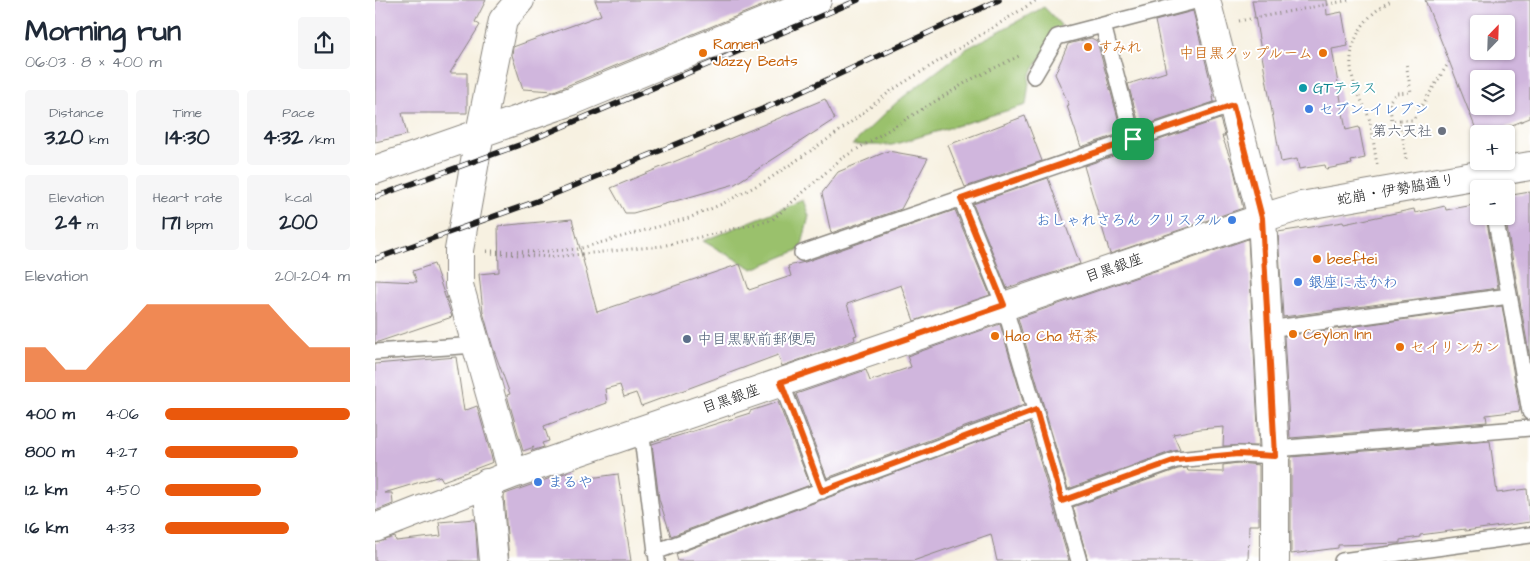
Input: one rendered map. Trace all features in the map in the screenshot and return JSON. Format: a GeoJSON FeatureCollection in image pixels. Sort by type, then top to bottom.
{"type":"FeatureCollection","features":[{"type":"Feature","properties":{"kind":"street"},"geometry":{"type":"LineString","coordinates":[[375,528],[513,474],[459,285],[459,251],[503,20],[520,0]]}},
{"type":"Feature","properties":{"kind":"street"},"geometry":{"type":"LineString","coordinates":[[375,170],[572,101],[817,0]]}},
{"type":"Feature","properties":{"kind":"street"},"geometry":{"type":"LineString","coordinates":[[1205,0],[1262,218],[1275,453],[1275,561]]}},
{"type":"Feature","properties":{"kind":"street","name":"蛇崩・伊勢脇通り"},"geometry":{"type":"LineString","coordinates":[[1491,180],[1530,166]]}},
{"type":"Feature","properties":{"kind":"street","name":"蛇崩・伊勢脇通り"},"geometry":{"type":"LineString","coordinates":[[1262,218],[1301,206],[1470,183]]}},
{"type":"Feature","properties":{"kind":"street","name":"目黒銀座"},"geometry":{"type":"LineString","coordinates":[[513,474],[1262,218]]}},
{"type":"Feature","properties":{"kind":"street"},"geometry":{"type":"LineString","coordinates":[[487,484],[494,561]]}},
{"type":"Feature","properties":{"kind":"lane"},"geometry":{"type":"LineString","coordinates":[[1034,76],[1057,37],[1199,0]]}},
{"type":"Feature","properties":{"kind":"lane"},"geometry":{"type":"LineString","coordinates":[[1103,25],[1133,139]]}},
{"type":"Feature","properties":{"kind":"lane"},"geometry":{"type":"LineString","coordinates":[[802,253],[1233,105]]}},
{"type":"Feature","properties":{"kind":"lane"},"geometry":{"type":"LineString","coordinates":[[961,199],[1004,305],[1079,561]]}},
{"type":"Feature","properties":{"kind":"lane"},"geometry":{"type":"LineString","coordinates":[[1497,225],[1530,412]]}},
{"type":"Feature","properties":{"kind":"lane"},"geometry":{"type":"LineString","coordinates":[[1268,329],[1509,296]]}},
{"type":"Feature","properties":{"kind":"lane"},"geometry":{"type":"LineString","coordinates":[[375,352],[476,345]]}},
{"type":"Feature","properties":{"kind":"lane"},"geometry":{"type":"LineString","coordinates":[[781,382],[822,491]]}},
{"type":"Feature","properties":{"kind":"lane"},"geometry":{"type":"LineString","coordinates":[[641,430],[656,556],[1036,410]]}},
{"type":"Feature","properties":{"kind":"lane"},"geometry":{"type":"LineString","coordinates":[[1062,501],[1176,460],[1238,454],[1275,453],[1530,428]]}},
{"type":"Feature","properties":{"kind":"lane"},"geometry":{"type":"LineString","coordinates":[[1342,561],[1530,535]]}},
{"type":"Feature","properties":{"kind":"path"},"geometry":{"type":"LineString","coordinates":[[459,251],[536,252],[578,249],[689,218],[722,204],[769,179],[837,133],[893,90],[1037,0]]}},
{"type":"Feature","properties":{"kind":"path"},"geometry":{"type":"LineString","coordinates":[[1234,22],[1349,0]]}},
{"type":"Feature","properties":{"kind":"path"},"geometry":{"type":"LineString","coordinates":[[1377,164],[1369,118],[1353,78],[1351,62],[1353,46],[1359,30],[1368,17],[1393,0]]}},
{"type":"Feature","properties":{"kind":"path"},"geometry":{"type":"LineString","coordinates":[[459,251],[552,257],[662,246],[772,220],[841,159],[970,80],[1057,37]]}},
{"type":"Feature","properties":{"kind":"path"},"geometry":{"type":"LineString","coordinates":[[1406,63],[1411,92],[1396,93],[1389,102],[1393,121],[1413,120],[1449,62]]}},
{"type":"Feature","properties":{"kind":"path"},"geometry":{"type":"LineString","coordinates":[[1400,120],[1407,160]]}},
{"type":"Feature","properties":{"kind":"green space"},"geometry":{"type":"Polygon","coordinates":[[[1044,7],[1061,25],[1030,75],[1026,105],[892,145],[852,145],[898,101],[966,49],[1044,7]]]}},
{"type":"Feature","properties":{"kind":"green space"},"geometry":{"type":"Polygon","coordinates":[[[803,200],[809,216],[801,249],[753,269],[703,241],[803,200]]]}},
{"type":"Feature","properties":{"kind":"building"},"geometry":{"type":"Polygon","coordinates":[[[375,0],[486,0],[475,22],[480,25],[450,73],[467,73],[467,113],[402,113],[407,135],[375,142],[375,0]]]}},
{"type":"Feature","properties":{"kind":"building"},"geometry":{"type":"Polygon","coordinates":[[[595,0],[776,0],[554,91],[523,89],[512,55],[513,47],[601,15],[595,0]]]}},
{"type":"Feature","properties":{"kind":"building","name":"GTテラス"},"geometry":{"type":"Polygon","coordinates":[[[1252,0],[1326,0],[1327,15],[1342,12],[1348,46],[1332,49],[1346,130],[1359,127],[1365,158],[1351,161],[1352,164],[1326,169],[1325,165],[1299,169],[1297,159],[1281,162],[1252,0]]]}},
{"type":"Feature","properties":{"kind":"building"},"geometry":{"type":"Polygon","coordinates":[[[1425,0],[1530,0],[1530,118],[1512,125],[1474,125],[1470,115],[1515,115],[1515,70],[1470,70],[1470,114],[1425,0]]]}},
{"type":"Feature","properties":{"kind":"building"},"geometry":{"type":"Polygon","coordinates":[[[1193,11],[1214,102],[1140,127],[1128,84],[1166,72],[1155,21],[1193,11]]]}},
{"type":"Feature","properties":{"kind":"building"},"geometry":{"type":"Polygon","coordinates":[[[1091,38],[1097,41],[1122,133],[1081,147],[1067,106],[1069,105],[1055,74],[1068,44],[1091,38]]]}},
{"type":"Feature","properties":{"kind":"building"},"geometry":{"type":"Polygon","coordinates":[[[825,99],[835,119],[735,184],[633,213],[625,213],[611,188],[825,99]]]}},
{"type":"Feature","properties":{"kind":"building"},"geometry":{"type":"Polygon","coordinates":[[[1025,116],[1042,161],[965,187],[948,145],[1025,116]]]}},
{"type":"Feature","properties":{"kind":"building"},"geometry":{"type":"Polygon","coordinates":[[[1220,119],[1225,136],[1222,136],[1233,166],[1243,208],[1110,254],[1084,166],[1220,119]]]}},
{"type":"Feature","properties":{"kind":"building"},"geometry":{"type":"Polygon","coordinates":[[[888,151],[928,158],[901,209],[831,233],[822,193],[838,172],[888,151]]]}},
{"type":"Feature","properties":{"kind":"building"},"geometry":{"type":"Polygon","coordinates":[[[1048,178],[1080,264],[1007,288],[973,204],[1048,178]]]}},
{"type":"Feature","properties":{"kind":"building"},"geometry":{"type":"Polygon","coordinates":[[[1530,192],[1530,359],[1507,225],[1515,225],[1515,194],[1530,192]]]}},
{"type":"Feature","properties":{"kind":"building"},"geometry":{"type":"Polygon","coordinates":[[[1445,206],[1446,210],[1470,206],[1470,225],[1488,225],[1498,288],[1283,317],[1278,232],[1343,222],[1344,224],[1414,209],[1415,213],[1445,206]]]}},
{"type":"Feature","properties":{"kind":"building"},"geometry":{"type":"Polygon","coordinates":[[[955,210],[990,295],[914,321],[901,285],[847,304],[857,335],[854,336],[855,340],[782,366],[778,355],[641,406],[636,393],[624,397],[620,385],[605,389],[607,403],[544,426],[549,441],[542,443],[544,447],[531,451],[534,447],[523,451],[507,395],[510,394],[493,348],[483,312],[479,274],[499,272],[498,226],[572,219],[597,312],[740,264],[749,290],[791,276],[788,266],[805,262],[955,210]]]}},
{"type":"Feature","properties":{"kind":"building"},"geometry":{"type":"Polygon","coordinates":[[[1248,239],[1259,446],[1223,446],[1224,427],[1173,434],[1180,450],[1068,489],[1018,318],[1248,239]]]}},
{"type":"Feature","properties":{"kind":"building"},"geometry":{"type":"Polygon","coordinates":[[[434,264],[452,317],[375,343],[375,280],[417,282],[413,271],[434,264]]]}},
{"type":"Feature","properties":{"kind":"building"},"geometry":{"type":"Polygon","coordinates":[[[1502,306],[1520,411],[1486,415],[1487,422],[1290,438],[1284,336],[1502,306]]]}},
{"type":"Feature","properties":{"kind":"building"},"geometry":{"type":"Polygon","coordinates":[[[1000,324],[1024,405],[827,478],[796,394],[866,370],[870,381],[911,367],[907,356],[1000,324]]]}},
{"type":"Feature","properties":{"kind":"building"},"geometry":{"type":"Polygon","coordinates":[[[456,357],[464,411],[477,406],[493,462],[443,481],[440,476],[384,493],[392,493],[393,504],[375,511],[375,364],[456,357]]]}},
{"type":"Feature","properties":{"kind":"building"},"geometry":{"type":"Polygon","coordinates":[[[778,402],[810,485],[671,536],[659,499],[652,444],[750,413],[750,411],[778,402]]]}},
{"type":"Feature","properties":{"kind":"building"},"geometry":{"type":"Polygon","coordinates":[[[1029,423],[1069,561],[997,561],[991,534],[913,561],[678,561],[676,554],[1029,423]]]}},
{"type":"Feature","properties":{"kind":"building"},"geometry":{"type":"Polygon","coordinates":[[[1490,441],[1497,493],[1527,489],[1530,522],[1420,535],[1420,537],[1400,540],[1400,543],[1338,545],[1338,548],[1291,554],[1291,457],[1490,441]]]}},
{"type":"Feature","properties":{"kind":"building"},"geometry":{"type":"Polygon","coordinates":[[[1238,463],[1259,465],[1259,525],[1249,525],[1248,561],[1088,561],[1073,507],[1178,469],[1187,468],[1188,471],[1223,472],[1223,465],[1238,463]]]}},
{"type":"Feature","properties":{"kind":"building"},"geometry":{"type":"Polygon","coordinates":[[[568,472],[569,481],[618,474],[631,561],[509,561],[505,494],[568,472]]]}},
{"type":"Feature","properties":{"kind":"building"},"geometry":{"type":"Polygon","coordinates":[[[475,519],[478,561],[375,561],[375,543],[395,537],[396,541],[441,536],[439,522],[475,519]]]}},
{"type":"Feature","properties":{"kind":"railway"},"geometry":{"type":"LineString","coordinates":[[375,197],[522,144],[858,0]]}},
{"type":"Feature","properties":{"kind":"railway"},"geometry":{"type":"LineString","coordinates":[[375,259],[537,201],[777,103],[999,0]]}},
{"type":"Feature","properties":{"kind":"place","name":"すみれ"},"geometry":{"type":"Point","coordinates":[1088,47]}},
{"type":"Feature","properties":{"kind":"place","name":"Ramen Jazzy Beats"},"geometry":{"type":"Point","coordinates":[703,53]}},
{"type":"Feature","properties":{"kind":"place","name":"中目黒タップルーム"},"geometry":{"type":"Point","coordinates":[1323,53]}},
{"type":"Feature","properties":{"kind":"place","name":"GTテラス"},"geometry":{"type":"Point","coordinates":[1303,88]}},
{"type":"Feature","properties":{"kind":"place","name":"セブン-イレブン"},"geometry":{"type":"Point","coordinates":[1309,109]}},
{"type":"Feature","properties":{"kind":"place","name":"第六天社"},"geometry":{"type":"Point","coordinates":[1442,131]}},
{"type":"Feature","properties":{"kind":"place","name":"おしゃれさろん クリスタル"},"geometry":{"type":"Point","coordinates":[1232,220]}},
{"type":"Feature","properties":{"kind":"place","name":"beeftei"},"geometry":{"type":"Point","coordinates":[1317,259]}},
{"type":"Feature","properties":{"kind":"place","name":"銀座に志かわ"},"geometry":{"type":"Point","coordinates":[1298,282]}},
{"type":"Feature","properties":{"kind":"place","name":"Ceylon Inn"},"geometry":{"type":"Point","coordinates":[1293,334]}},
{"type":"Feature","properties":{"kind":"place","name":"Hao Cha 好茶"},"geometry":{"type":"Point","coordinates":[995,336]}},
{"type":"Feature","properties":{"kind":"place","name":"中目黒駅前郵便局"},"geometry":{"type":"Point","coordinates":[687,339]}},
{"type":"Feature","properties":{"kind":"place","name":"セイリンカン"},"geometry":{"type":"Point","coordinates":[1400,347]}},
{"type":"Feature","properties":{"kind":"place","name":"まるや"},"geometry":{"type":"Point","coordinates":[538,482]}},
{"type":"Feature","properties":{"kind":"route"},"geometry":{"type":"LineString","coordinates":[[1233,105],[1262,218],[1275,456],[1238,454],[1176,460],[1062,501],[1036,410],[822,491],[781,382],[1004,305],[961,199],[1133,139],[1233,105]]}}]}
